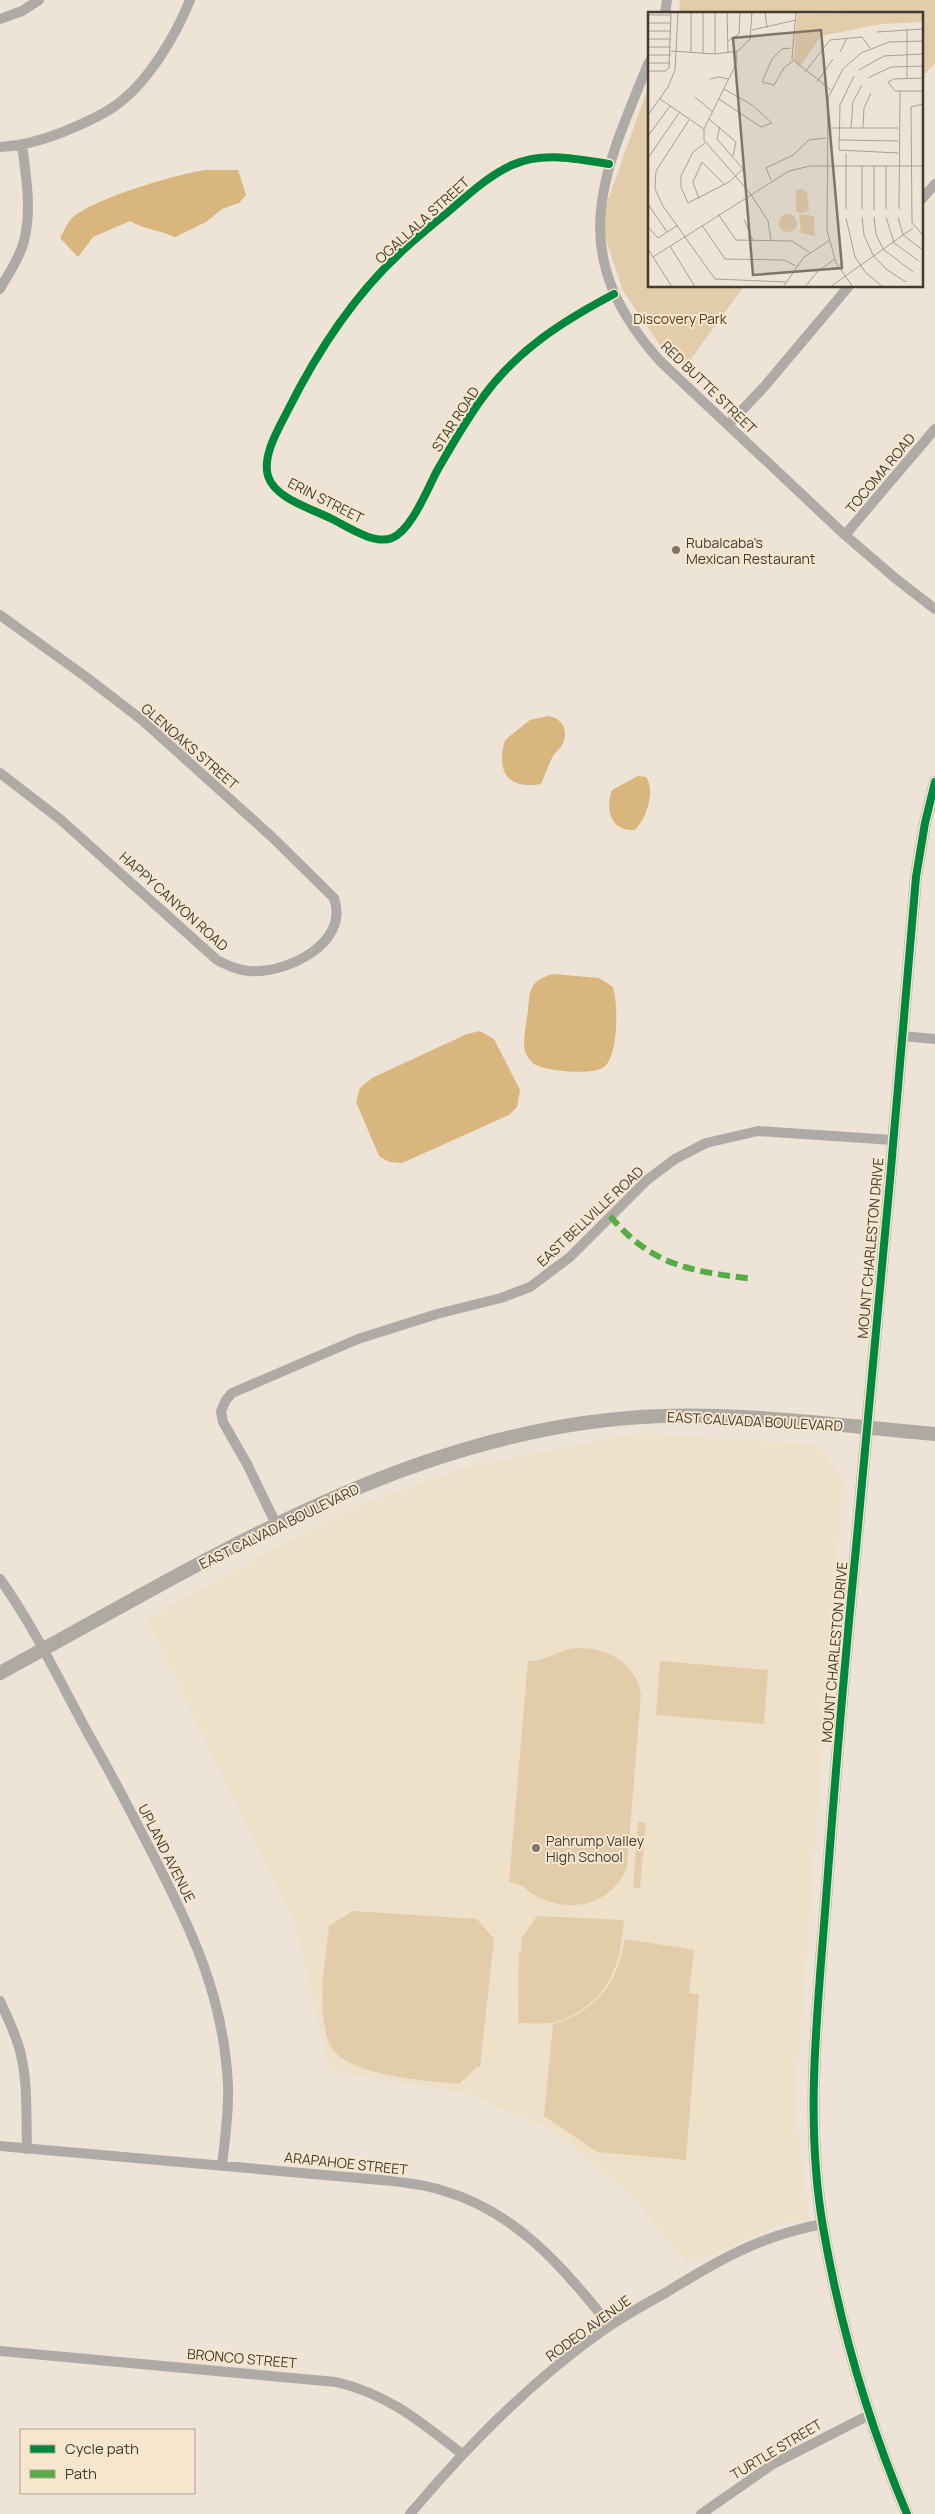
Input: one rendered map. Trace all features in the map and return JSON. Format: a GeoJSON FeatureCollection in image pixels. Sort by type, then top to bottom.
{"type":"FeatureCollection","features":[{"type":"Feature","properties":{"kind":"main road","name":"EAST CALVADA BOULEVARD"},"geometry":{"type":"LineString","coordinates":[[0,1673],[276,1524],[355,1487],[472,1446],[534,1432],[620,1419],[660,1416],[727,1417],[935,1434]]}},
{"type":"Feature","properties":{"kind":"street"},"geometry":{"type":"LineString","coordinates":[[0,19],[22,11],[40,0]]}},
{"type":"Feature","properties":{"kind":"street"},"geometry":{"type":"LineString","coordinates":[[0,147],[22,145],[48,138],[82,124],[119,102],[142,79],[169,42],[190,0]]}},
{"type":"Feature","properties":{"kind":"street","name":"RED BUTTE STREET"},"geometry":{"type":"LineString","coordinates":[[648,65],[610,164],[601,200],[600,238],[606,272],[614,294],[641,339],[660,360],[845,535],[935,609]]}},
{"type":"Feature","properties":{"kind":"street"},"geometry":{"type":"LineString","coordinates":[[0,289],[25,240],[28,206],[22,145]]}},
{"type":"Feature","properties":{"kind":"street","name":"OGALLALA STREET"},"geometry":{"type":"LineString","coordinates":[[267,467],[270,450],[277,431],[311,367],[353,307],[399,254],[467,195],[491,176],[511,165],[535,158],[550,157],[610,164]]}},
{"type":"Feature","properties":{"kind":"street"},"geometry":{"type":"LineString","coordinates":[[922,199],[935,184]]}},
{"type":"Feature","properties":{"kind":"street"},"geometry":{"type":"LineString","coordinates":[[728,425],[764,387],[847,288]]}},
{"type":"Feature","properties":{"kind":"street","name":"STAR ROAD"},"geometry":{"type":"LineString","coordinates":[[387,539],[395,537],[403,530],[483,397],[508,367],[538,339],[568,318],[614,294]]}},
{"type":"Feature","properties":{"kind":"street","name":"TOCOMA ROAD"},"geometry":{"type":"LineString","coordinates":[[845,535],[935,429]]}},
{"type":"Feature","properties":{"kind":"street","name":"ERIN STREET"},"geometry":{"type":"LineString","coordinates":[[267,467],[274,486],[288,497],[375,538],[387,539]]}},
{"type":"Feature","properties":{"kind":"street","name":"GLENOAKS STREET"},"geometry":{"type":"LineString","coordinates":[[0,615],[142,720],[272,837],[334,898],[338,918]]}},
{"type":"Feature","properties":{"kind":"street","name":"HAPPY CANYON ROAD"},"geometry":{"type":"LineString","coordinates":[[0,773],[61,820],[210,954],[231,967],[249,971],[268,970],[293,963],[320,946],[331,935],[338,918]]}},
{"type":"Feature","properties":{"kind":"street","name":"MOUNT CHARLESTON DRIVE"},"geometry":{"type":"LineString","coordinates":[[907,2514],[869,2415],[853,2362],[822,2224],[813,2108],[815,2041],[846,1655],[868,1428],[916,877],[925,823],[935,782]]}},
{"type":"Feature","properties":{"kind":"street"},"geometry":{"type":"LineString","coordinates":[[902,1036],[935,1039]]}},
{"type":"Feature","properties":{"kind":"street","name":"EAST BELLVILLE ROAD"},"geometry":{"type":"LineString","coordinates":[[276,1524],[240,1451],[223,1422],[221,1411],[232,1393],[358,1339],[437,1314],[501,1298],[530,1287],[570,1257],[647,1180],[692,1150],[714,1141],[758,1131],[893,1140]]}},
{"type":"Feature","properties":{"kind":"street","name":"UPLAND AVENUE"},"geometry":{"type":"LineString","coordinates":[[0,1579],[44,1650],[182,1910],[203,1959],[220,2024],[228,2085],[228,2117],[222,2165]]}},
{"type":"Feature","properties":{"kind":"street"},"geometry":{"type":"LineString","coordinates":[[0,2001],[13,2029],[25,2076],[27,2149]]}},
{"type":"Feature","properties":{"kind":"street","name":"ARAPAHOE STREET"},"geometry":{"type":"LineString","coordinates":[[0,2146],[414,2184],[442,2190],[498,2216],[550,2255],[572,2277],[610,2326]]}},
{"type":"Feature","properties":{"kind":"street","name":"RODEO AVENUE"},"geometry":{"type":"LineString","coordinates":[[410,2514],[462,2454],[550,2373],[610,2326],[713,2263],[755,2242],[791,2230],[822,2224]]}},
{"type":"Feature","properties":{"kind":"street","name":"BRONCO STREET"},"geometry":{"type":"LineString","coordinates":[[0,2351],[336,2382],[358,2387],[382,2397],[409,2413],[462,2454]]}},
{"type":"Feature","properties":{"kind":"street","name":"TURTLE STREET"},"geometry":{"type":"LineString","coordinates":[[702,2514],[774,2464],[869,2415]]}},
{"type":"Feature","properties":{"kind":"shaded area"},"geometry":{"type":"Polygon","coordinates":[[[205,170],[238,170],[246,195],[239,203],[222,209],[206,222],[175,237],[130,221],[93,237],[78,257],[60,238],[72,218],[83,210],[136,188],[205,170]]]}},
{"type":"Feature","properties":{"kind":"shaded area"},"geometry":{"type":"Polygon","coordinates":[[[548,716],[561,722],[565,735],[562,745],[553,756],[541,784],[529,785],[512,781],[503,769],[502,761],[505,740],[530,720],[548,716]]]}},
{"type":"Feature","properties":{"kind":"shaded area"},"geometry":{"type":"Polygon","coordinates":[[[638,776],[646,777],[649,783],[650,797],[646,812],[639,825],[635,830],[627,829],[620,827],[612,818],[609,804],[610,797],[612,790],[638,776]]]}},
{"type":"Feature","properties":{"kind":"shaded area"},"geometry":{"type":"Polygon","coordinates":[[[553,974],[599,978],[613,987],[616,1004],[615,1041],[609,1061],[604,1067],[598,1070],[580,1072],[548,1069],[534,1064],[526,1054],[524,1036],[531,990],[540,979],[553,974]]]}},
{"type":"Feature","properties":{"kind":"shaded area"},"geometry":{"type":"Polygon","coordinates":[[[480,1031],[494,1039],[520,1090],[517,1107],[509,1115],[402,1163],[389,1162],[379,1156],[356,1102],[360,1088],[372,1078],[467,1034],[480,1031]]]}},
{"type":"Feature","properties":{"kind":"shaded area","name":"Pahrump Valley High School"},"geometry":{"type":"Polygon","coordinates":[[[638,1433],[816,1445],[843,1477],[795,2106],[809,2220],[784,2223],[688,2264],[630,2194],[554,2131],[471,2095],[330,2071],[294,1921],[146,1619],[344,1511],[466,1467],[638,1433]]]}},
{"type":"Feature","properties":{"kind":"green space"},"geometry":{"type":"Polygon","coordinates":[[[680,0],[935,0],[935,63],[922,77],[922,12],[679,12],[680,0]]]}},
{"type":"Feature","properties":{"kind":"green space","name":"Discovery Park"},"geometry":{"type":"Polygon","coordinates":[[[648,88],[648,288],[743,288],[686,366],[660,345],[623,291],[600,222],[648,88]]]}},
{"type":"Feature","properties":{"kind":"green space"},"geometry":{"type":"Polygon","coordinates":[[[577,1648],[599,1650],[618,1659],[633,1674],[641,1694],[627,1866],[621,1879],[602,1897],[577,1905],[563,1905],[549,1902],[536,1896],[521,1885],[509,1882],[528,1661],[540,1660],[577,1648]]]}},
{"type":"Feature","properties":{"kind":"green space"},"geometry":{"type":"Polygon","coordinates":[[[660,1661],[768,1670],[764,1724],[656,1715],[660,1661]]]}},
{"type":"Feature","properties":{"kind":"green space"},"geometry":{"type":"Polygon","coordinates":[[[638,1822],[646,1823],[640,1888],[633,1888],[638,1822]]]}},
{"type":"Feature","properties":{"kind":"green space"},"geometry":{"type":"Polygon","coordinates":[[[353,1911],[477,1919],[494,1939],[480,2067],[477,2067],[459,2084],[387,2075],[367,2070],[350,2063],[337,2054],[329,2043],[325,2029],[322,2000],[329,1926],[353,1911]]]}},
{"type":"Feature","properties":{"kind":"green space"},"geometry":{"type":"Polygon","coordinates":[[[537,1916],[624,1920],[623,1934],[613,1972],[600,1994],[590,2004],[575,2014],[556,2022],[518,2023],[519,1951],[521,1951],[522,1937],[537,1916]]]}},
{"type":"Feature","properties":{"kind":"green space"},"geometry":{"type":"Polygon","coordinates":[[[625,1939],[694,1950],[689,1993],[699,1994],[686,2160],[597,2152],[544,2116],[553,2024],[582,2011],[602,1994],[616,1970],[625,1939]]]}},
{"type":"Feature","properties":{"kind":"marked path"},"geometry":{"type":"LineString","coordinates":[[610,1216],[642,1246],[675,1264],[711,1273],[753,1279]]}},
{"type":"Feature","properties":{"kind":"cycle path"},"geometry":{"type":"LineString","coordinates":[[609,164],[572,158],[548,157],[536,158],[512,165],[478,186],[399,254],[351,307],[323,347],[299,389],[276,433],[269,451],[267,468],[272,484],[286,497],[361,534],[377,539],[385,540],[392,538],[413,517],[459,433],[496,380],[542,338],[614,294]]}},
{"type":"Feature","properties":{"kind":"cycle path"},"geometry":{"type":"LineString","coordinates":[[907,2514],[868,2409],[847,2337],[830,2264],[818,2188],[815,2149],[814,2070],[839,1730],[880,1296],[916,877],[925,823],[935,782]]}},
{"type":"Feature","properties":{"kind":"place","name":"Rubalcaba's Mexican Restaurant"},"geometry":{"type":"Point","coordinates":[676,550]}},
{"type":"Feature","properties":{"kind":"place","name":"Pahrump Valley High School"},"geometry":{"type":"Point","coordinates":[536,1848]}}]}
